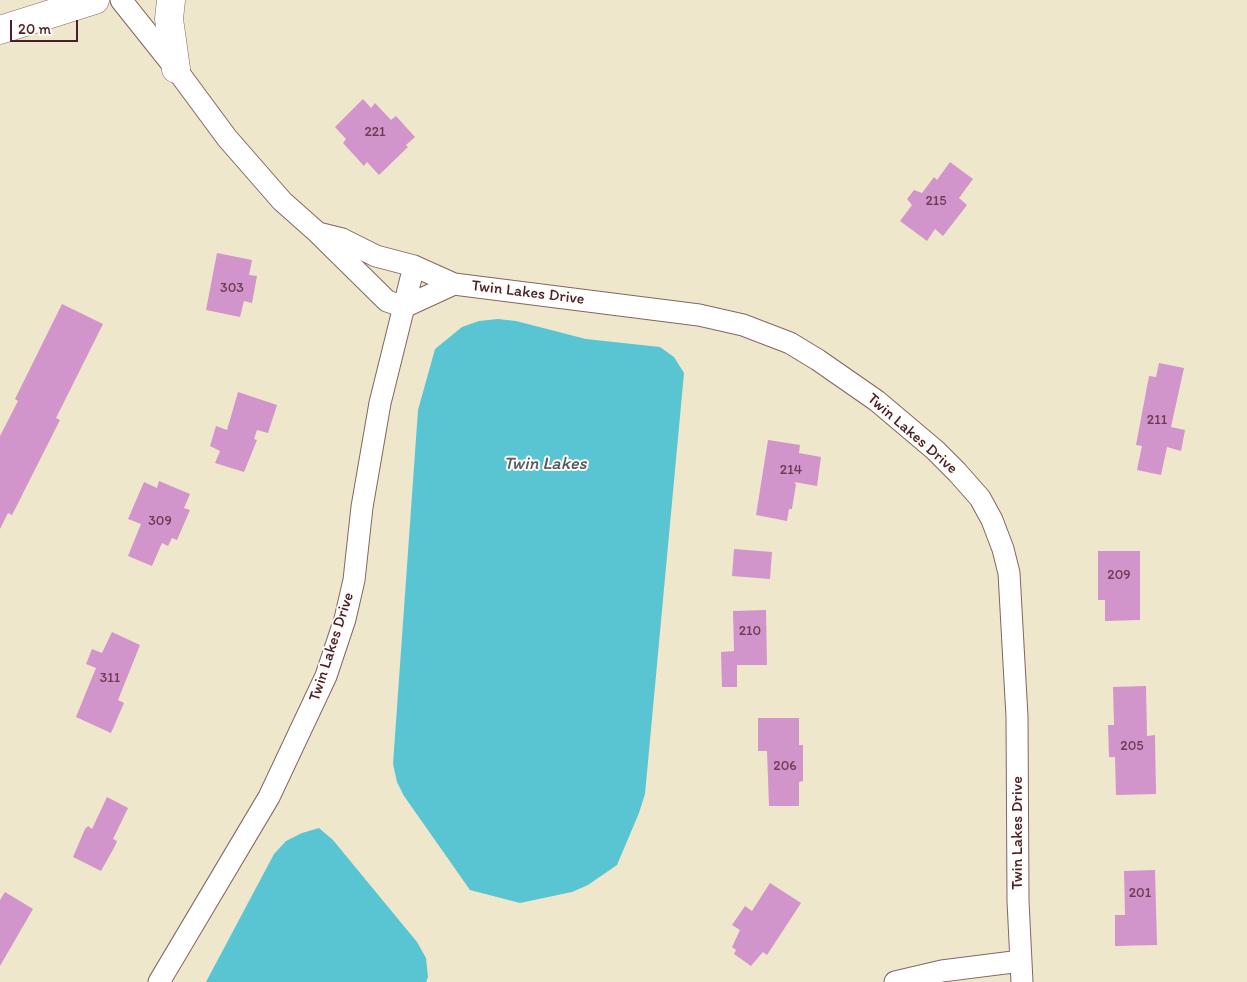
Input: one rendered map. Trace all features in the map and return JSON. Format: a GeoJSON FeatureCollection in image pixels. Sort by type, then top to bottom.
{"type":"FeatureCollection","features":[{"type":"Feature","properties":{"kind":"main road"},"geometry":{"type":"LineString","coordinates":[[0,30],[95,0]]}},
{"type":"Feature","properties":{"kind":"main road"},"geometry":{"type":"LineString","coordinates":[[171,0],[169,19],[176,69]]}},
{"type":"Feature","properties":{"kind":"street","name":"Twin Lakes Drive"},"geometry":{"type":"LineString","coordinates":[[121,0],[176,69],[227,138],[282,201],[318,232],[387,301],[404,307],[454,284]]}},
{"type":"Feature","properties":{"kind":"street","name":"Twin Lakes Drive"},"geometry":{"type":"LineString","coordinates":[[318,232],[342,239],[376,256],[414,266],[454,284],[699,315],[743,325],[790,343],[877,401],[935,450],[980,498],[992,520],[1003,549],[1009,573],[1017,717],[1018,901],[1022,982]]}},
{"type":"Feature","properties":{"kind":"street","name":"Twin Lakes Drive"},"geometry":{"type":"LineString","coordinates":[[159,982],[269,797],[326,676],[345,619],[354,580],[362,508],[380,402],[414,266]]}},
{"type":"Feature","properties":{"kind":"street"},"geometry":{"type":"LineString","coordinates":[[895,982],[942,971],[1021,961]]}},
{"type":"Feature","properties":{"kind":"water","name":"Twin Lakes"},"geometry":{"type":"Polygon","coordinates":[[[498,319],[516,321],[586,339],[660,347],[674,357],[684,373],[645,794],[617,865],[588,885],[572,892],[520,903],[470,890],[404,796],[397,782],[393,764],[418,410],[435,349],[462,327],[479,321],[498,319]]]}},
{"type":"Feature","properties":{"kind":"water"},"geometry":{"type":"Polygon","coordinates":[[[319,828],[333,840],[417,942],[426,958],[428,977],[426,982],[206,982],[274,854],[286,841],[302,833],[319,828]]]}},
{"type":"Feature","properties":{"kind":"building"},"geometry":{"type":"Polygon","coordinates":[[[363,99],[371,108],[375,103],[391,120],[396,116],[415,137],[406,145],[408,147],[379,175],[367,162],[364,166],[343,143],[346,139],[335,127],[363,99]]]}},
{"type":"Feature","properties":{"kind":"building"},"geometry":{"type":"Polygon","coordinates":[[[950,162],[973,179],[959,198],[967,205],[943,236],[935,229],[927,241],[900,221],[912,205],[907,199],[914,190],[922,193],[934,177],[937,180],[950,162]]]}},
{"type":"Feature","properties":{"kind":"building"},"geometry":{"type":"Polygon","coordinates":[[[217,253],[252,260],[249,275],[257,276],[252,303],[244,301],[240,317],[206,310],[217,253]]]}},
{"type":"Feature","properties":{"kind":"building"},"geometry":{"type":"Polygon","coordinates":[[[62,304],[103,324],[56,418],[60,420],[12,515],[8,513],[0,529],[0,436],[18,401],[15,399],[62,304]]]}},
{"type":"Feature","properties":{"kind":"building"},"geometry":{"type":"Polygon","coordinates":[[[1159,363],[1184,368],[1171,427],[1185,430],[1181,451],[1167,447],[1161,475],[1137,470],[1142,446],[1136,445],[1149,376],[1156,377],[1159,363]]]}},
{"type":"Feature","properties":{"kind":"building"},"geometry":{"type":"Polygon","coordinates":[[[238,392],[277,405],[268,433],[257,430],[254,439],[257,440],[244,472],[215,463],[220,451],[210,446],[216,426],[227,430],[238,392]]]}},
{"type":"Feature","properties":{"kind":"building"},"geometry":{"type":"Polygon","coordinates":[[[768,440],[800,445],[799,453],[821,457],[817,486],[794,482],[796,484],[792,509],[789,509],[787,521],[756,515],[768,440]]]}},
{"type":"Feature","properties":{"kind":"building"},"geometry":{"type":"Polygon","coordinates":[[[159,481],[190,494],[184,508],[190,510],[177,540],[172,538],[168,546],[162,543],[152,566],[128,556],[141,524],[128,519],[144,482],[157,488],[159,481]]]}},
{"type":"Feature","properties":{"kind":"building"},"geometry":{"type":"Polygon","coordinates":[[[734,549],[772,552],[770,579],[732,576],[734,549]]]}},
{"type":"Feature","properties":{"kind":"building"},"geometry":{"type":"Polygon","coordinates":[[[1098,551],[1140,551],[1140,620],[1105,621],[1105,600],[1098,600],[1098,551]]]}},
{"type":"Feature","properties":{"kind":"building"},"geometry":{"type":"Polygon","coordinates":[[[766,610],[767,665],[737,665],[737,687],[722,687],[721,652],[734,651],[733,611],[766,610]]]}},
{"type":"Feature","properties":{"kind":"building"},"geometry":{"type":"Polygon","coordinates":[[[112,632],[140,645],[118,700],[124,703],[111,733],[76,717],[96,668],[86,664],[92,649],[102,653],[112,632]]]}},
{"type":"Feature","properties":{"kind":"building"},"geometry":{"type":"Polygon","coordinates":[[[1146,686],[1147,736],[1155,735],[1156,794],[1116,795],[1115,757],[1109,757],[1108,725],[1114,725],[1113,687],[1146,686]]]}},
{"type":"Feature","properties":{"kind":"building"},"geometry":{"type":"Polygon","coordinates":[[[758,718],[799,718],[799,745],[803,745],[803,781],[799,782],[799,806],[769,806],[767,751],[758,751],[758,718]]]}},
{"type":"Feature","properties":{"kind":"building"},"geometry":{"type":"Polygon","coordinates":[[[107,797],[128,808],[113,839],[117,841],[115,846],[101,871],[73,857],[85,829],[88,826],[92,829],[107,797]]]}},
{"type":"Feature","properties":{"kind":"building"},"geometry":{"type":"Polygon","coordinates":[[[1155,870],[1157,945],[1115,946],[1115,915],[1125,915],[1124,871],[1155,870]]]}},
{"type":"Feature","properties":{"kind":"building"},"geometry":{"type":"Polygon","coordinates":[[[770,883],[801,903],[767,955],[763,952],[751,966],[734,954],[736,950],[732,947],[740,930],[732,925],[745,906],[752,911],[770,883]]]}},
{"type":"Feature","properties":{"kind":"building"},"geometry":{"type":"Polygon","coordinates":[[[5,892],[33,909],[0,966],[0,900],[5,892]]]}}]}
